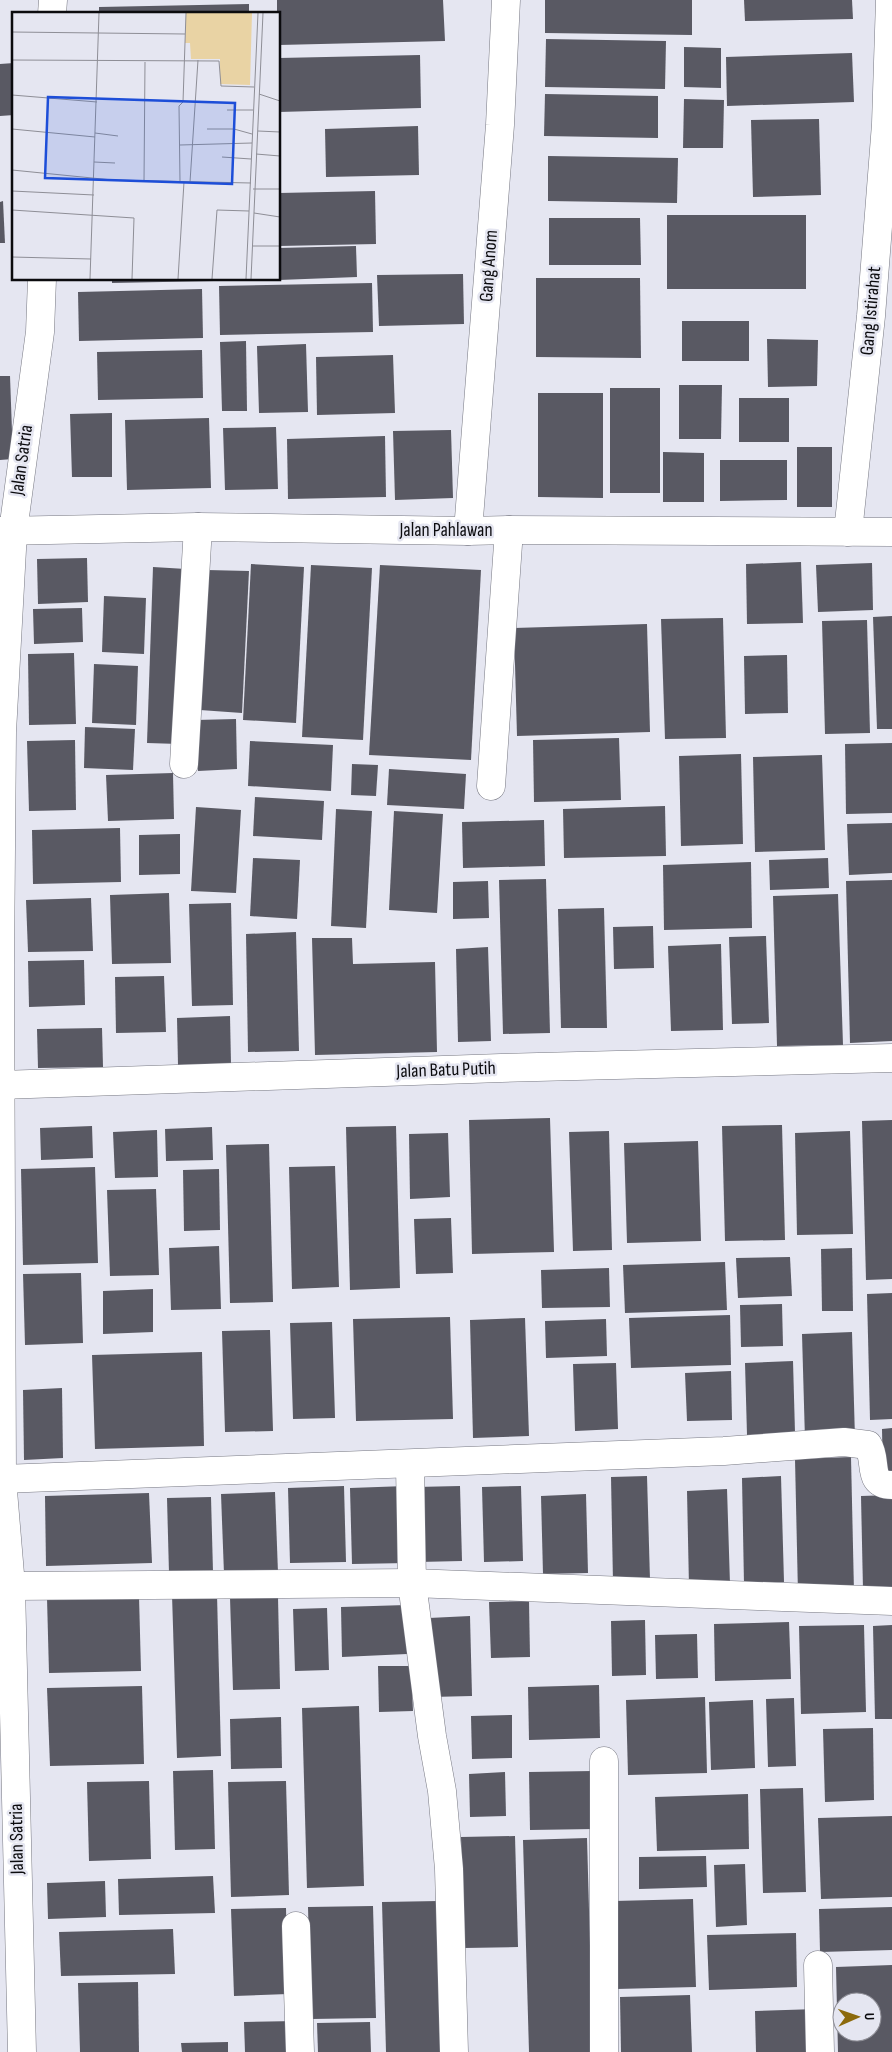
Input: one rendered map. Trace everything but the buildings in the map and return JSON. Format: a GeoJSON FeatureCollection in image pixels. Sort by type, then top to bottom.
{"type":"FeatureCollection","features":[{"type":"Feature","properties":{"kind":"street","name":"Gang Anom"},"geometry":{"type":"LineString","coordinates":[[468,531],[500,125],[506,0]]}},
{"type":"Feature","properties":{"kind":"street","name":"Gang Istirahat"},"geometry":{"type":"LineString","coordinates":[[848,532],[871,316],[886,124],[890,0]]}},
{"type":"Feature","properties":{"kind":"street","name":"Jalan Satria"},"geometry":{"type":"LineString","coordinates":[[22,2052],[11,1586],[3,1527],[2,1480],[0,965],[2,732],[6,531],[40,332],[42,280]]}},
{"type":"Feature","properties":{"kind":"street","name":"Jalan Pahlawan"},"geometry":{"type":"LineString","coordinates":[[6,531],[198,527],[468,531],[892,532]]}},
{"type":"Feature","properties":{"kind":"street"},"geometry":{"type":"LineString","coordinates":[[184,764],[198,527]]}},
{"type":"Feature","properties":{"kind":"street"},"geometry":{"type":"LineString","coordinates":[[491,786],[509,530]]}},
{"type":"Feature","properties":{"kind":"street","name":"Jalan Batu Putih"},"geometry":{"type":"LineString","coordinates":[[1,1085],[501,1068],[892,1058]]}},
{"type":"Feature","properties":{"kind":"street"},"geometry":{"type":"LineString","coordinates":[[2,1480],[724,1451],[844,1442],[868,1445],[871,1450],[876,1479],[881,1484],[892,1485]]}},
{"type":"Feature","properties":{"kind":"street"},"geometry":{"type":"LineString","coordinates":[[410,1465],[412,1584],[432,1736],[442,1791],[449,1869],[454,2052]]}},
{"type":"Feature","properties":{"kind":"street"},"geometry":{"type":"LineString","coordinates":[[11,1586],[412,1584],[892,1601]]}},
{"type":"Feature","properties":{"kind":"street"},"geometry":{"type":"LineString","coordinates":[[604,1760],[604,2052]]}},
{"type":"Feature","properties":{"kind":"street"},"geometry":{"type":"LineString","coordinates":[[296,1926],[300,2052]]}},
{"type":"Feature","properties":{"kind":"street"},"geometry":{"type":"LineString","coordinates":[[818,1966],[820,2052]]}}]}
